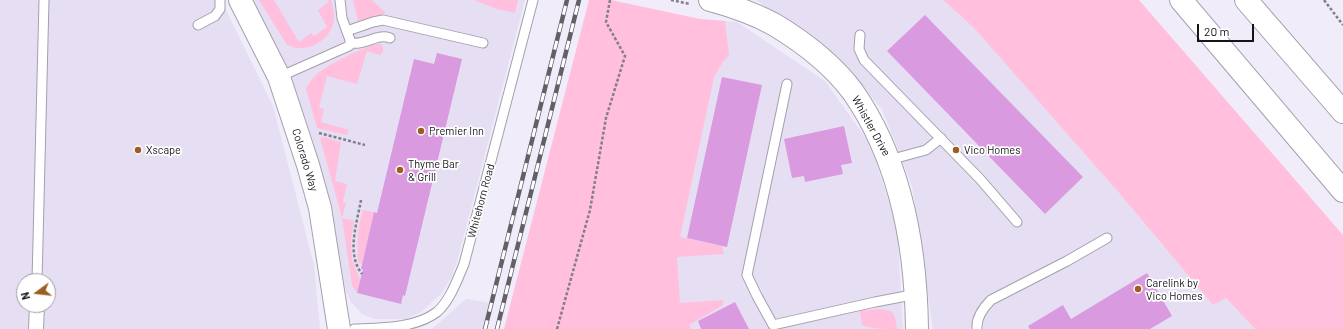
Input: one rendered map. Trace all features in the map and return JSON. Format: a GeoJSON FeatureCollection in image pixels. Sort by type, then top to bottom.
{"type":"FeatureCollection","features":[{"type":"Feature","properties":{"kind":"main road","name":"Colorado Way"},"geometry":{"type":"LineString","coordinates":[[240,0],[279,77],[308,165],[320,208],[339,329]]}},
{"type":"Feature","properties":{"kind":"main road"},"geometry":{"type":"LineString","coordinates":[[1181,0],[1343,191]]}},
{"type":"Feature","properties":{"kind":"main road"},"geometry":{"type":"LineString","coordinates":[[1246,0],[1343,112]]}},
{"type":"Feature","properties":{"kind":"main road","name":"Whistler Drive"},"geometry":{"type":"LineString","coordinates":[[701,2],[734,7],[774,25],[798,41],[827,64],[852,92],[874,128],[889,160],[903,206],[912,250],[916,294],[917,329]]}},
{"type":"Feature","properties":{"kind":"street"},"geometry":{"type":"LineString","coordinates":[[36,329],[37,313]]}},
{"type":"Feature","properties":{"kind":"lane"},"geometry":{"type":"LineString","coordinates":[[37,273],[44,0]]}},
{"type":"Feature","properties":{"kind":"lane"},"geometry":{"type":"LineString","coordinates":[[198,25],[215,16],[220,9],[220,0]]}},
{"type":"Feature","properties":{"kind":"lane"},"geometry":{"type":"LineString","coordinates":[[340,0],[342,18],[350,43]]}},
{"type":"Feature","properties":{"kind":"lane","name":"Whitehorn Road"},"geometry":{"type":"LineString","coordinates":[[354,329],[396,328],[421,325],[438,312],[452,292],[464,264],[533,0]]}},
{"type":"Feature","properties":{"kind":"lane"},"geometry":{"type":"LineString","coordinates":[[347,31],[382,20],[483,43]]}},
{"type":"Feature","properties":{"kind":"lane"},"geometry":{"type":"LineString","coordinates":[[860,35],[859,49],[864,60],[980,179],[1017,222]]}},
{"type":"Feature","properties":{"kind":"lane"},"geometry":{"type":"LineString","coordinates":[[350,43],[356,44],[384,36],[390,38]]}},
{"type":"Feature","properties":{"kind":"lane"},"geometry":{"type":"LineString","coordinates":[[279,77],[345,48],[350,43]]}},
{"type":"Feature","properties":{"kind":"lane"},"geometry":{"type":"LineString","coordinates":[[787,84],[747,275],[756,296],[773,325],[916,294]]}},
{"type":"Feature","properties":{"kind":"lane"},"geometry":{"type":"LineString","coordinates":[[889,160],[926,150],[941,138]]}},
{"type":"Feature","properties":{"kind":"lane"},"geometry":{"type":"LineString","coordinates":[[977,329],[980,314],[991,300],[1067,261],[1107,238]]}},
{"type":"Feature","properties":{"kind":"path"},"geometry":{"type":"LineString","coordinates":[[557,329],[590,210],[606,118],[625,56],[606,22],[610,0]]}},
{"type":"Feature","properties":{"kind":"path"},"geometry":{"type":"LineString","coordinates":[[671,0],[701,2]]}},
{"type":"Feature","properties":{"kind":"path"},"geometry":{"type":"LineString","coordinates":[[1324,0],[1343,25]]}},
{"type":"Feature","properties":{"kind":"path"},"geometry":{"type":"LineString","coordinates":[[315,134],[321,133],[365,145]]}},
{"type":"Feature","properties":{"kind":"path"},"geometry":{"type":"LineString","coordinates":[[360,200],[354,241],[354,260],[362,274]]}},
{"type":"Feature","properties":{"kind":"shaded area","name":"Xscape"},"geometry":{"type":"Polygon","coordinates":[[[0,0],[218,0],[224,6],[273,106],[314,265],[320,329],[0,329],[0,0]]]}},
{"type":"Feature","properties":{"kind":"shaded area"},"geometry":{"type":"Polygon","coordinates":[[[250,0],[525,0],[457,262],[451,278],[442,293],[421,312],[407,319],[374,319],[362,314],[351,302],[343,285],[325,191],[313,141],[298,98],[250,0]]]}},
{"type":"Feature","properties":{"kind":"shaded area"},"geometry":{"type":"Polygon","coordinates":[[[259,0],[274,0],[299,42],[311,33],[314,36],[327,27],[318,10],[329,2],[328,0],[331,0],[334,15],[332,28],[325,38],[314,45],[296,48],[287,45],[259,0]]]}},
{"type":"Feature","properties":{"kind":"shaded area"},"geometry":{"type":"Polygon","coordinates":[[[353,0],[372,0],[385,12],[384,14],[358,21],[353,0]]]}},
{"type":"Feature","properties":{"kind":"shaded area"},"geometry":{"type":"Polygon","coordinates":[[[474,0],[518,0],[515,13],[497,9],[474,0]]]}},
{"type":"Feature","properties":{"kind":"shaded area"},"geometry":{"type":"Polygon","coordinates":[[[589,0],[611,0],[700,19],[725,21],[729,55],[714,77],[680,237],[722,246],[724,254],[677,257],[680,303],[723,300],[723,305],[689,325],[691,329],[504,329],[589,0]]]}},
{"type":"Feature","properties":{"kind":"shaded area"},"geometry":{"type":"Polygon","coordinates":[[[756,0],[943,0],[974,28],[1120,194],[1213,305],[1225,297],[1255,329],[933,329],[912,186],[882,109],[831,53],[756,0]]]}},
{"type":"Feature","properties":{"kind":"shaded area"},"geometry":{"type":"Polygon","coordinates":[[[943,0],[1139,0],[1343,235],[1343,329],[1255,329],[1226,298],[1213,305],[1120,194],[974,28],[943,0]]]}},
{"type":"Feature","properties":{"kind":"shaded area"},"geometry":{"type":"Polygon","coordinates":[[[700,19],[737,22],[825,81],[870,144],[897,226],[903,329],[666,329],[700,19]]]}},
{"type":"Feature","properties":{"kind":"shaded area"},"geometry":{"type":"Polygon","coordinates":[[[376,44],[381,44],[383,52],[380,55],[367,51],[357,84],[327,76],[319,108],[324,109],[321,122],[349,130],[347,135],[317,128],[306,89],[311,80],[318,73],[333,63],[376,44]]]}},
{"type":"Feature","properties":{"kind":"shaded area"},"geometry":{"type":"Polygon","coordinates":[[[323,137],[341,142],[335,181],[347,184],[343,202],[346,203],[342,218],[320,138],[323,137]]]}},
{"type":"Feature","properties":{"kind":"shaded area"},"geometry":{"type":"Polygon","coordinates":[[[363,210],[374,212],[362,264],[358,262],[358,242],[363,210]]]}},
{"type":"Feature","properties":{"kind":"shaded area"},"geometry":{"type":"Polygon","coordinates":[[[342,218],[354,221],[351,240],[352,259],[360,280],[357,293],[352,285],[342,218]]]}},
{"type":"Feature","properties":{"kind":"shaded area"},"geometry":{"type":"Polygon","coordinates":[[[466,299],[492,303],[485,329],[432,329],[466,299]]]}},
{"type":"Feature","properties":{"kind":"shaded area"},"geometry":{"type":"Polygon","coordinates":[[[878,309],[888,310],[893,313],[896,319],[897,329],[874,328],[862,325],[860,311],[878,309]]]}},
{"type":"Feature","properties":{"kind":"building","name":"Vico Homes"},"geometry":{"type":"Polygon","coordinates":[[[925,15],[1083,177],[1045,214],[887,51],[925,15]]]}},
{"type":"Feature","properties":{"kind":"building","name":"Premier Inn"},"geometry":{"type":"Polygon","coordinates":[[[437,53],[462,59],[405,296],[403,295],[401,304],[357,293],[374,212],[377,213],[414,59],[434,64],[437,53]]]}},
{"type":"Feature","properties":{"kind":"building"},"geometry":{"type":"Polygon","coordinates":[[[722,77],[762,85],[727,247],[687,238],[722,77]]]}},
{"type":"Feature","properties":{"kind":"building"},"geometry":{"type":"Polygon","coordinates":[[[844,126],[852,163],[841,165],[843,174],[805,182],[804,176],[792,178],[784,139],[844,126]]]}},
{"type":"Feature","properties":{"kind":"building","name":"Carelink by Vico Homes"},"geometry":{"type":"Polygon","coordinates":[[[1147,273],[1172,316],[1150,329],[1030,329],[1028,326],[1063,305],[1071,319],[1147,273]]]}},
{"type":"Feature","properties":{"kind":"building"},"geometry":{"type":"Polygon","coordinates":[[[735,302],[749,329],[701,329],[698,321],[735,302]]]}},
{"type":"Feature","properties":{"kind":"railway"},"geometry":{"type":"LineString","coordinates":[[485,329],[567,0]]}},
{"type":"Feature","properties":{"kind":"railway"},"geometry":{"type":"LineString","coordinates":[[497,329],[579,0]]}},
{"type":"Feature","properties":{"kind":"place","name":"Premier Inn"},"geometry":{"type":"Point","coordinates":[421,131]}},
{"type":"Feature","properties":{"kind":"place","name":"Xscape"},"geometry":{"type":"Point","coordinates":[138,150]}},
{"type":"Feature","properties":{"kind":"place","name":"Vico Homes"},"geometry":{"type":"Point","coordinates":[956,150]}},
{"type":"Feature","properties":{"kind":"place","name":"Thyme Bar & Grill"},"geometry":{"type":"Point","coordinates":[400,170]}},
{"type":"Feature","properties":{"kind":"place","name":"Carelink by Vico Homes"},"geometry":{"type":"Point","coordinates":[1138,289]}}]}
